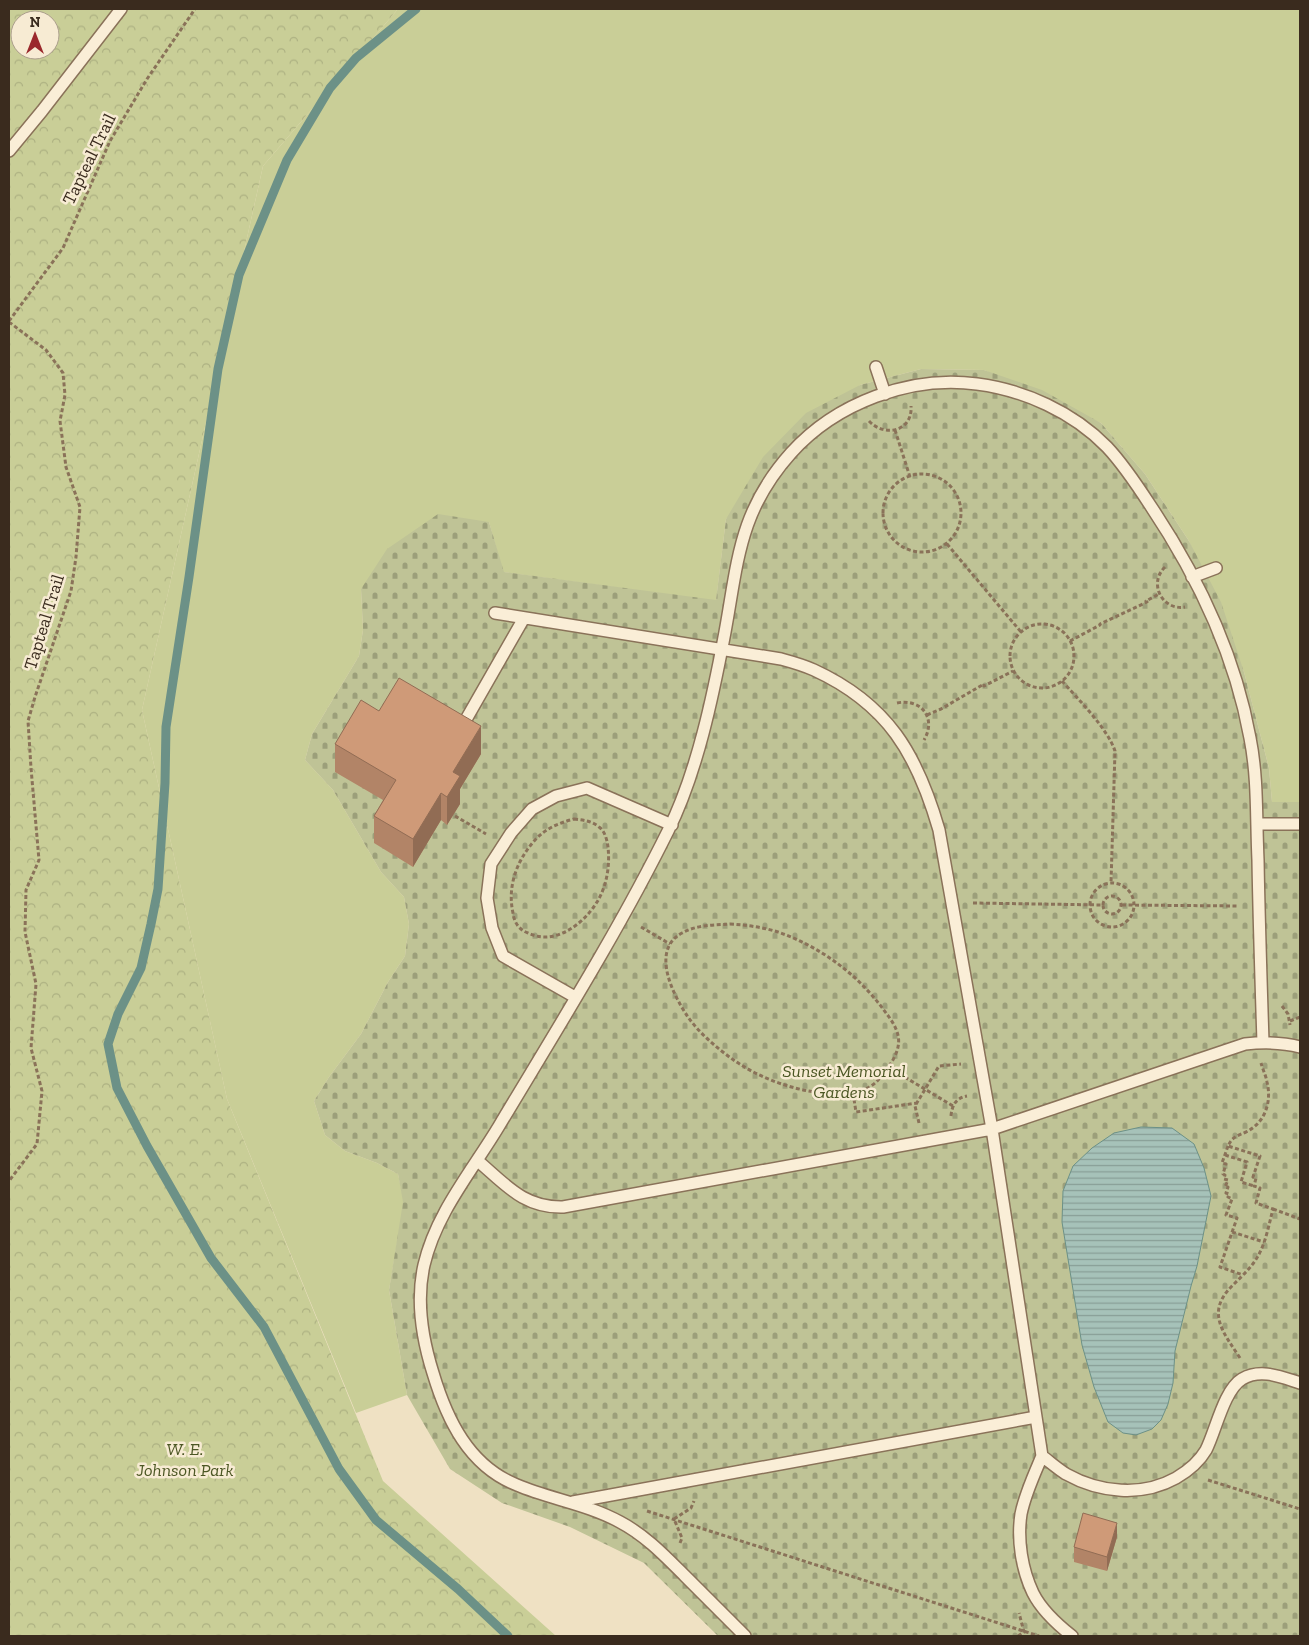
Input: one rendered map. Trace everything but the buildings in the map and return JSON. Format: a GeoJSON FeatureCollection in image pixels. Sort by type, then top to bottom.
{"type":"FeatureCollection","features":[{"type":"Feature","properties":{"kind":"lane"},"geometry":{"type":"LineString","coordinates":[[9,151],[121,9]]}},
{"type":"Feature","properties":{"kind":"lane"},"geometry":{"type":"LineString","coordinates":[[876,367],[885,394]]}},
{"type":"Feature","properties":{"kind":"lane"},"geometry":{"type":"LineString","coordinates":[[745,1636],[664,1555],[640,1535],[616,1520],[572,1502],[518,1486],[490,1472],[469,1451],[453,1426],[433,1374],[425,1344],[421,1318],[421,1288],[425,1262],[445,1212],[478,1161],[623,917],[672,825],[688,782],[703,730],[722,649],[744,530],[757,500],[773,474],[794,449],[830,418],[860,403],[909,388],[959,382],[983,384],[1036,400],[1066,414],[1107,447],[1144,496],[1182,555],[1218,630],[1241,696],[1251,743],[1256,792],[1262,1042]]}},
{"type":"Feature","properties":{"kind":"lane"},"geometry":{"type":"LineString","coordinates":[[1192,577],[1216,568]]}},
{"type":"Feature","properties":{"kind":"lane"},"geometry":{"type":"LineString","coordinates":[[495,613],[781,659],[812,669],[842,684],[866,701],[896,733],[919,769],[940,830],[992,1129],[1042,1456],[1022,1514],[1020,1542],[1025,1569],[1034,1594],[1050,1615],[1072,1636]]}},
{"type":"Feature","properties":{"kind":"lane"},"geometry":{"type":"LineString","coordinates":[[458,734],[524,618]]}},
{"type":"Feature","properties":{"kind":"lane"},"geometry":{"type":"LineString","coordinates":[[575,997],[503,956],[492,928],[487,898],[492,864],[511,833],[532,809],[556,796],[587,788],[672,825]]}},
{"type":"Feature","properties":{"kind":"lane"},"geometry":{"type":"LineString","coordinates":[[1256,824],[1300,824]]}},
{"type":"Feature","properties":{"kind":"lane"},"geometry":{"type":"LineString","coordinates":[[478,1161],[520,1197],[548,1208],[563,1207],[992,1129],[1245,1044],[1262,1042],[1286,1043],[1300,1047]]}},
{"type":"Feature","properties":{"kind":"lane"},"geometry":{"type":"LineString","coordinates":[[1042,1456],[1066,1474],[1090,1484],[1116,1490],[1142,1490],[1163,1485],[1185,1472],[1205,1452],[1231,1388],[1241,1380],[1253,1374],[1268,1373],[1300,1383]]}},
{"type":"Feature","properties":{"kind":"lane"},"geometry":{"type":"LineString","coordinates":[[572,1502],[1036,1418]]}},
{"type":"Feature","properties":{"kind":"path","name":"Tapteal Trail"},"geometry":{"type":"LineString","coordinates":[[9,1181],[37,1144],[42,1091],[30,1048],[36,984],[25,932],[26,890],[39,860],[30,768],[28,721],[71,592],[80,507],[66,468],[60,421],[65,395],[63,372],[46,350],[9,321],[63,248],[110,141],[147,79],[196,9]]}},
{"type":"Feature","properties":{"kind":"path"},"geometry":{"type":"LineString","coordinates":[[860,403],[870,423],[886,431],[895,430],[904,426],[912,410],[909,388]]}},
{"type":"Feature","properties":{"kind":"path"},"geometry":{"type":"LineString","coordinates":[[895,430],[910,476]]}},
{"type":"Feature","properties":{"kind":"path"},"geometry":{"type":"LineString","coordinates":[[920,474],[944,481],[953,489],[959,500],[960,526],[954,537],[947,544],[933,551],[920,553],[907,550],[896,543],[888,532],[883,520],[883,506],[888,494],[896,484],[910,476],[920,474]]}},
{"type":"Feature","properties":{"kind":"path"},"geometry":{"type":"LineString","coordinates":[[947,544],[1021,632]]}},
{"type":"Feature","properties":{"kind":"path"},"geometry":{"type":"LineString","coordinates":[[1182,555],[1162,570],[1157,579],[1159,594],[1171,606],[1180,608],[1203,600]]}},
{"type":"Feature","properties":{"kind":"path"},"geometry":{"type":"LineString","coordinates":[[1070,641],[1159,594]]}},
{"type":"Feature","properties":{"kind":"path"},"geometry":{"type":"LineString","coordinates":[[1048,624],[1064,633],[1070,641],[1073,651],[1073,662],[1069,672],[1062,681],[1045,688],[1026,684],[1019,679],[1013,671],[1010,661],[1010,650],[1014,640],[1021,632],[1029,626],[1048,624]]}},
{"type":"Feature","properties":{"kind":"path"},"geometry":{"type":"LineString","coordinates":[[927,715],[984,684],[984,686],[1013,671]]}},
{"type":"Feature","properties":{"kind":"path"},"geometry":{"type":"LineString","coordinates":[[1062,681],[1106,733],[1115,751],[1111,883]]}},
{"type":"Feature","properties":{"kind":"path"},"geometry":{"type":"LineString","coordinates":[[574,819],[587,821],[600,828],[607,839],[609,866],[597,902],[576,925],[564,933],[550,938],[535,937],[522,931],[514,920],[510,890],[513,877],[526,852],[545,830],[558,823],[574,819]]}},
{"type":"Feature","properties":{"kind":"path"},"geometry":{"type":"LineString","coordinates":[[1111,883],[1122,885],[1128,890],[1132,896],[1134,910],[1126,922],[1113,927],[1106,926],[1094,918],[1090,905],[1094,891],[1100,886],[1111,883]]}},
{"type":"Feature","properties":{"kind":"path"},"geometry":{"type":"LineString","coordinates":[[1111,896],[1120,899],[1122,905],[1118,912],[1112,914],[1107,912],[1103,905],[1106,899],[1111,896]]}},
{"type":"Feature","properties":{"kind":"path"},"geometry":{"type":"LineString","coordinates":[[952,902],[1103,905]]}},
{"type":"Feature","properties":{"kind":"path"},"geometry":{"type":"LineString","coordinates":[[1122,905],[1259,906]]}},
{"type":"Feature","properties":{"kind":"path"},"geometry":{"type":"LineString","coordinates":[[708,925],[755,926],[799,940],[846,969],[865,987],[893,1023],[898,1036],[899,1046],[896,1056],[888,1067],[879,1080],[868,1088],[853,1093],[836,1094],[814,1093],[790,1087],[752,1071],[718,1048],[688,1018],[666,969],[666,957],[669,947],[674,939],[682,933],[708,925]]}},
{"type":"Feature","properties":{"kind":"path"},"geometry":{"type":"LineString","coordinates":[[1290,1021],[1300,1018]]}},
{"type":"Feature","properties":{"kind":"path"},"geometry":{"type":"LineString","coordinates":[[1243,1275],[1220,1267],[1237,1218],[1226,1215],[1232,1198],[1228,1197],[1229,1194],[1226,1193],[1228,1180],[1224,1179],[1225,1175],[1222,1174],[1226,1164],[1222,1163],[1230,1140],[1256,1126],[1268,1106],[1268,1082],[1261,1064],[1262,1042]]}},
{"type":"Feature","properties":{"kind":"path"},"geometry":{"type":"LineString","coordinates":[[923,1142],[915,1106],[939,1066],[979,1061]]}},
{"type":"Feature","properties":{"kind":"path"},"geometry":{"type":"LineString","coordinates":[[888,1067],[953,1106]]}},
{"type":"Feature","properties":{"kind":"path"},"geometry":{"type":"LineString","coordinates":[[954,1137],[950,1119],[953,1106],[960,1098],[985,1092]]}},
{"type":"Feature","properties":{"kind":"path"},"geometry":{"type":"LineString","coordinates":[[853,1093],[856,1112],[917,1103]]}},
{"type":"Feature","properties":{"kind":"path"},"geometry":{"type":"LineString","coordinates":[[1228,1146],[1260,1156],[1253,1177],[1256,1178],[1254,1186]]}},
{"type":"Feature","properties":{"kind":"path"},"geometry":{"type":"LineString","coordinates":[[1225,1155],[1247,1162],[1241,1182],[1260,1188],[1256,1203],[1300,1218]]}},
{"type":"Feature","properties":{"kind":"path"},"geometry":{"type":"LineString","coordinates":[[1253,1374],[1222,1331],[1218,1321],[1218,1309],[1222,1296],[1243,1275],[1258,1256],[1264,1242],[1273,1208]]}},
{"type":"Feature","properties":{"kind":"path"},"geometry":{"type":"LineString","coordinates":[[1232,1232],[1264,1242]]}},
{"type":"Feature","properties":{"kind":"path"},"geometry":{"type":"LineString","coordinates":[[1185,1472],[1300,1509]]}},
{"type":"Feature","properties":{"kind":"path"},"geometry":{"type":"LineString","coordinates":[[647,1510],[1039,1636]]}},
{"type":"Feature","properties":{"kind":"path"},"geometry":{"type":"LineString","coordinates":[[1018,1636],[1024,1632]]}},
{"type":"Feature","properties":{"kind":"green space","name":"W. E. Johnson Park"},"geometry":{"type":"Polygon","coordinates":[[[9,9],[398,9],[263,166],[142,710],[227,1099],[383,1481],[556,1636],[9,1636],[9,9]]]}},
{"type":"Feature","properties":{"kind":"green space"},"geometry":{"type":"Polygon","coordinates":[[[398,9],[1300,9],[1300,802],[1272,802],[1269,768],[1244,672],[1189,541],[1145,474],[1101,423],[984,370],[921,369],[860,385],[726,519],[716,601],[503,572],[489,522],[361,589],[363,630],[359,656],[312,734],[305,760],[333,790],[381,872],[404,897],[409,924],[405,956],[388,982],[361,1034],[329,1077],[314,1101],[325,1135],[345,1151],[377,1163],[398,1174],[404,1202],[389,1290],[407,1395],[356,1413],[227,1099],[142,710],[263,166],[398,9]]]}},
{"type":"Feature","properties":{"kind":"green space","name":"Sunset Memorial Gardens"},"geometry":{"type":"Polygon","coordinates":[[[921,369],[984,370],[1042,390],[1101,423],[1145,474],[1189,541],[1221,602],[1244,672],[1269,768],[1272,802],[1300,802],[1300,1636],[718,1636],[644,1563],[570,1527],[502,1503],[450,1469],[407,1395],[389,1290],[403,1202],[398,1174],[377,1163],[345,1151],[325,1135],[314,1101],[329,1077],[361,1034],[388,982],[405,956],[409,924],[404,897],[381,872],[333,790],[305,760],[312,734],[359,656],[363,630],[361,589],[387,549],[438,514],[489,522],[504,572],[716,600],[726,519],[763,457],[806,413],[860,385],[921,369]]]}},
{"type":"Feature","properties":{"kind":"water"},"geometry":{"type":"Polygon","coordinates":[[[1141,1127],[1172,1128],[1194,1144],[1204,1168],[1211,1196],[1197,1266],[1175,1351],[1173,1383],[1168,1404],[1161,1420],[1152,1429],[1136,1435],[1123,1433],[1108,1422],[1094,1387],[1082,1345],[1062,1222],[1063,1191],[1073,1166],[1092,1148],[1114,1133],[1141,1127]]]}},
{"type":"Feature","properties":{"kind":"waterway"},"geometry":{"type":"LineString","coordinates":[[416,9],[356,58],[330,88],[287,160],[239,275],[218,369],[166,727],[165,783],[158,889],[141,968],[118,1014],[108,1044],[117,1088],[147,1146],[211,1258],[264,1327],[339,1469],[376,1520],[458,1589],[508,1636]]}}]}
